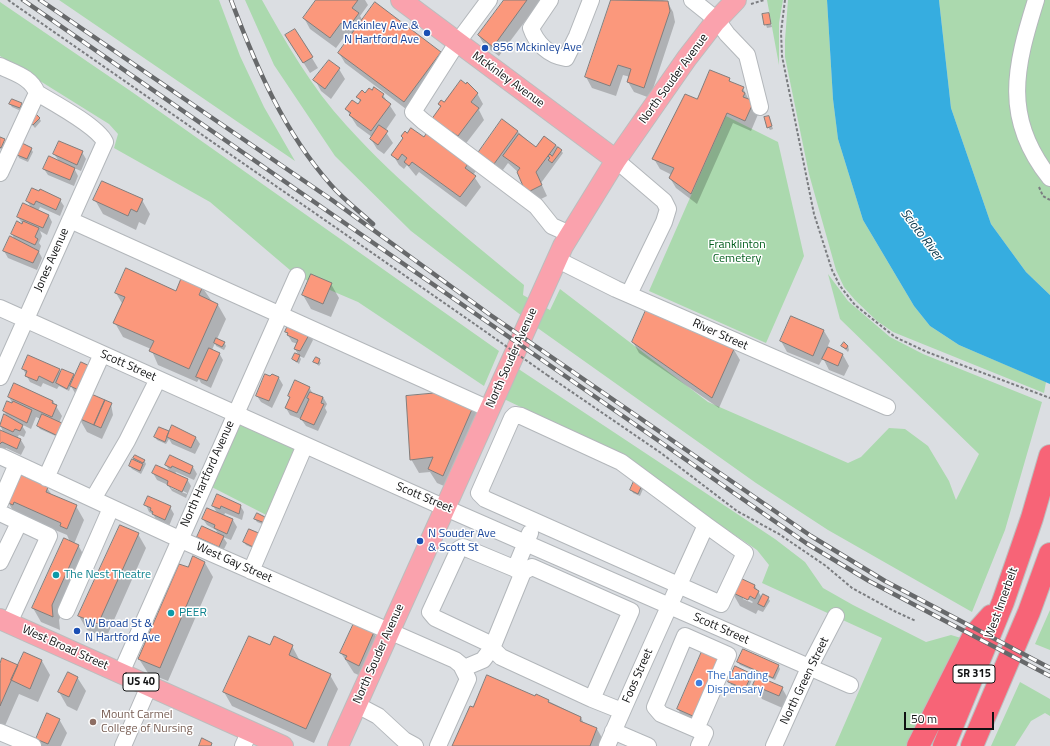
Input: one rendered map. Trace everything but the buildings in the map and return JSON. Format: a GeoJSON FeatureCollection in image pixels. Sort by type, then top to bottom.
{"type":"FeatureCollection","features":[{"type":"Feature","properties":{"kind":"highway","name":"West Innerbelt"},"geometry":{"type":"LineString","coordinates":[[944,746],[1003,602],[1032,518],[1050,456]]}},
{"type":"Feature","properties":{"kind":"highway","name":"SR 315"},"geometry":{"type":"LineString","coordinates":[[972,746],[1029,612],[1050,554]]}},
{"type":"Feature","properties":{"kind":"highway"},"geometry":{"type":"LineString","coordinates":[[918,746],[974,635],[1003,602]]}},
{"type":"Feature","properties":{"kind":"main road","name":"McKinley Avenue"},"geometry":{"type":"LineString","coordinates":[[401,0],[616,160]]}},
{"type":"Feature","properties":{"kind":"main road","name":"North Souder Avenue"},"geometry":{"type":"LineString","coordinates":[[338,746],[556,259],[616,160],[687,58],[717,20],[736,0]]}},
{"type":"Feature","properties":{"kind":"main road","name":"West Broad Street"},"geometry":{"type":"LineString","coordinates":[[3,622],[149,686],[247,739],[282,746]]}},
{"type":"Feature","properties":{"kind":"street"},"geometry":{"type":"LineString","coordinates":[[489,0],[457,43],[413,112],[536,206],[552,226],[570,234]]}},
{"type":"Feature","properties":{"kind":"street"},"geometry":{"type":"LineString","coordinates":[[550,0],[531,28],[535,39],[541,45],[557,57],[566,58],[577,36],[590,0]]}},
{"type":"Feature","properties":{"kind":"street"},"geometry":{"type":"LineString","coordinates":[[692,0],[717,20],[727,34],[747,55],[760,108]]}},
{"type":"Feature","properties":{"kind":"street"},"geometry":{"type":"LineString","coordinates":[[1036,0],[1018,67],[1016,93],[1020,118],[1026,140],[1038,163],[1050,178]]}},
{"type":"Feature","properties":{"kind":"street"},"geometry":{"type":"LineString","coordinates":[[0,66],[27,78],[34,86],[37,93],[0,173]]}},
{"type":"Feature","properties":{"kind":"street","name":"Jones Avenue"},"geometry":{"type":"LineString","coordinates":[[0,377],[105,142],[102,136],[37,93]]}},
{"type":"Feature","properties":{"kind":"street"},"geometry":{"type":"LineString","coordinates":[[616,160],[664,201],[668,209],[664,222],[629,294]]}},
{"type":"Feature","properties":{"kind":"street"},"geometry":{"type":"LineString","coordinates":[[70,220],[489,409]]}},
{"type":"Feature","properties":{"kind":"street","name":"River Street"},"geometry":{"type":"LineString","coordinates":[[556,259],[629,294],[762,354],[887,407]]}},
{"type":"Feature","properties":{"kind":"street","name":"North Hartford Avenue"},"geometry":{"type":"LineString","coordinates":[[121,673],[234,414],[297,276]]}},
{"type":"Feature","properties":{"kind":"street","name":"Scott Street"},"geometry":{"type":"LineString","coordinates":[[0,308],[234,414],[850,685]]}},
{"type":"Feature","properties":{"kind":"street"},"geometry":{"type":"LineString","coordinates":[[46,478],[102,354]]}},
{"type":"Feature","properties":{"kind":"street"},"geometry":{"type":"LineString","coordinates":[[93,499],[126,441],[158,379]]}},
{"type":"Feature","properties":{"kind":"street"},"geometry":{"type":"LineString","coordinates":[[515,415],[521,416],[621,462],[706,525],[745,552],[720,604],[485,499],[479,493],[512,418],[515,415]]}},
{"type":"Feature","properties":{"kind":"street"},"geometry":{"type":"LineString","coordinates":[[251,571],[305,445]]}},
{"type":"Feature","properties":{"kind":"street","name":"West Gay Street"},"geometry":{"type":"LineString","coordinates":[[0,456],[179,539],[455,660],[465,670]]}},
{"type":"Feature","properties":{"kind":"street"},"geometry":{"type":"LineString","coordinates":[[0,503],[17,464]]}},
{"type":"Feature","properties":{"kind":"street"},"geometry":{"type":"LineString","coordinates":[[66,611],[111,508]]}},
{"type":"Feature","properties":{"kind":"street"},"geometry":{"type":"LineString","coordinates":[[0,513],[49,536],[3,622]]}},
{"type":"Feature","properties":{"kind":"street"},"geometry":{"type":"LineString","coordinates":[[0,562],[19,522]]}},
{"type":"Feature","properties":{"kind":"street"},"geometry":{"type":"LineString","coordinates":[[438,746],[466,686],[468,679],[465,670],[483,660],[492,648],[519,570],[526,542],[536,522]]}},
{"type":"Feature","properties":{"kind":"street","name":"Foos Street"},"geometry":{"type":"LineString","coordinates":[[607,746],[706,525]]}},
{"type":"Feature","properties":{"kind":"street"},"geometry":{"type":"LineString","coordinates":[[622,711],[592,699],[501,657],[486,642],[436,618],[430,612],[458,549],[463,547],[519,570],[532,568],[631,611]]}},
{"type":"Feature","properties":{"kind":"street"},"geometry":{"type":"LineString","coordinates":[[592,699],[639,592]]}},
{"type":"Feature","properties":{"kind":"street","name":"North Green Street"},"geometry":{"type":"LineString","coordinates":[[774,746],[809,668],[836,616]]}},
{"type":"Feature","properties":{"kind":"street"},"geometry":{"type":"LineString","coordinates":[[696,729],[728,655],[688,644],[674,663],[655,707],[661,714],[705,733],[699,746]]}},
{"type":"Feature","properties":{"kind":"street"},"geometry":{"type":"LineString","coordinates":[[649,651],[674,663]]}},
{"type":"Feature","properties":{"kind":"street"},"geometry":{"type":"LineString","coordinates":[[122,746],[149,686]]}},
{"type":"Feature","properties":{"kind":"street"},"geometry":{"type":"LineString","coordinates":[[356,705],[378,716],[404,740],[415,746]]}},
{"type":"Feature","properties":{"kind":"street"},"geometry":{"type":"LineString","coordinates":[[613,731],[648,746]]}},
{"type":"Feature","properties":{"kind":"street"},"geometry":{"type":"LineString","coordinates":[[0,732],[33,746]]}},
{"type":"Feature","properties":{"kind":"path"},"geometry":{"type":"LineString","coordinates":[[8,0],[661,453],[737,511],[779,534],[826,566],[852,588],[916,621]]}},
{"type":"Feature","properties":{"kind":"path"},"geometry":{"type":"LineString","coordinates":[[785,0],[781,32],[782,56],[814,214],[832,270],[840,286],[855,305],[895,336],[927,352],[1050,398]]}},
{"type":"Feature","properties":{"kind":"path"},"geometry":{"type":"LineString","coordinates":[[520,365],[523,358]]}},
{"type":"Feature","properties":{"kind":"green space"},"geometry":{"type":"Polygon","coordinates":[[[59,0],[219,0],[240,56],[264,107],[295,161],[59,0]]]}},
{"type":"Feature","properties":{"kind":"green space"},"geometry":{"type":"Polygon","coordinates":[[[245,0],[262,0],[290,49],[311,81],[346,125],[410,189],[524,285],[523,295],[550,310],[560,289],[708,402],[848,463],[861,457],[889,428],[905,429],[928,446],[949,481],[956,500],[979,454],[840,319],[828,274],[848,301],[890,337],[923,354],[1042,402],[1005,530],[972,612],[828,530],[756,483],[539,329],[411,231],[335,156],[274,65],[245,0]]]}},
{"type":"Feature","properties":{"kind":"green space"},"geometry":{"type":"Polygon","coordinates":[[[767,0],[783,0],[779,23],[779,65],[767,0]]]}},
{"type":"Feature","properties":{"kind":"green space"},"geometry":{"type":"Polygon","coordinates":[[[788,0],[827,0],[833,99],[838,139],[863,220],[914,306],[930,326],[959,345],[1046,382],[1044,393],[893,332],[877,321],[844,287],[836,270],[809,174],[785,57],[788,0]]]}},
{"type":"Feature","properties":{"kind":"green space"},"geometry":{"type":"Polygon","coordinates":[[[939,0],[1029,0],[1013,58],[1009,87],[1010,102],[1012,117],[1016,127],[1036,167],[1050,187],[1050,295],[1026,272],[991,224],[951,108],[939,0]]]}},
{"type":"Feature","properties":{"kind":"green space"},"geometry":{"type":"Polygon","coordinates":[[[1044,0],[1050,0],[1050,165],[1037,144],[1029,123],[1025,104],[1024,84],[1026,64],[1044,0]]]}},
{"type":"Feature","properties":{"kind":"green space"},"geometry":{"type":"Polygon","coordinates":[[[0,2],[132,92],[499,351],[484,386],[358,302],[297,276],[210,202],[114,148],[118,134],[109,124],[0,56],[0,2]]]}},
{"type":"Feature","properties":{"kind":"green space","name":"Franklinton Cemetery"},"geometry":{"type":"Polygon","coordinates":[[[726,116],[778,142],[804,256],[766,343],[649,291],[726,116]]]}},
{"type":"Feature","properties":{"kind":"green space"},"geometry":{"type":"Polygon","coordinates":[[[517,368],[775,539],[805,562],[823,588],[926,642],[951,635],[961,638],[916,730],[906,746],[835,746],[882,638],[762,583],[769,565],[757,550],[608,449],[504,399],[517,368]]]}},
{"type":"Feature","properties":{"kind":"green space"},"geometry":{"type":"Polygon","coordinates":[[[234,414],[305,445],[274,519],[204,483],[234,414]]]}},
{"type":"Feature","properties":{"kind":"green space"},"geometry":{"type":"Polygon","coordinates":[[[1050,610],[1050,650],[1035,644],[1050,610]]]}},
{"type":"Feature","properties":{"kind":"green space"},"geometry":{"type":"Polygon","coordinates":[[[1020,682],[1050,699],[1050,716],[1045,713],[1031,721],[1015,746],[991,746],[1020,682]]]}},
{"type":"Feature","properties":{"kind":"water","name":"Scioto River"},"geometry":{"type":"Polygon","coordinates":[[[827,0],[939,0],[951,108],[991,224],[1026,272],[1050,295],[1050,384],[959,345],[930,326],[914,306],[863,220],[838,139],[833,99],[827,0]]]}},
{"type":"Feature","properties":{"kind":"railway"},"geometry":{"type":"LineString","coordinates":[[23,0],[806,543],[869,581],[1050,676]]}},
{"type":"Feature","properties":{"kind":"railway"},"geometry":{"type":"LineString","coordinates":[[40,0],[332,200],[489,314],[811,536],[885,581],[1050,668]]}},
{"type":"Feature","properties":{"kind":"railway"},"geometry":{"type":"LineString","coordinates":[[231,0],[250,49],[272,97],[299,143],[314,164],[336,190],[373,224]]}},
{"type":"Feature","properties":{"kind":"place","name":"Mckinley Ave & N Hartford Ave"},"geometry":{"type":"Point","coordinates":[427,33]}},
{"type":"Feature","properties":{"kind":"place","name":"856 Mckinley Ave"},"geometry":{"type":"Point","coordinates":[485,48]}},
{"type":"Feature","properties":{"kind":"place","name":"N Souder Ave & Scott St"},"geometry":{"type":"Point","coordinates":[420,541]}},
{"type":"Feature","properties":{"kind":"place","name":"The Nest Theatre"},"geometry":{"type":"Point","coordinates":[56,575]}},
{"type":"Feature","properties":{"kind":"place","name":"PEER"},"geometry":{"type":"Point","coordinates":[171,613]}},
{"type":"Feature","properties":{"kind":"place","name":"W Broad St & N Hartford Ave"},"geometry":{"type":"Point","coordinates":[77,631]}},
{"type":"Feature","properties":{"kind":"place","name":"The Landing Dispensary"},"geometry":{"type":"Point","coordinates":[699,683]}},
{"type":"Feature","properties":{"kind":"place","name":"Mount Carmel College of Nursing"},"geometry":{"type":"Point","coordinates":[93,722]}}]}
